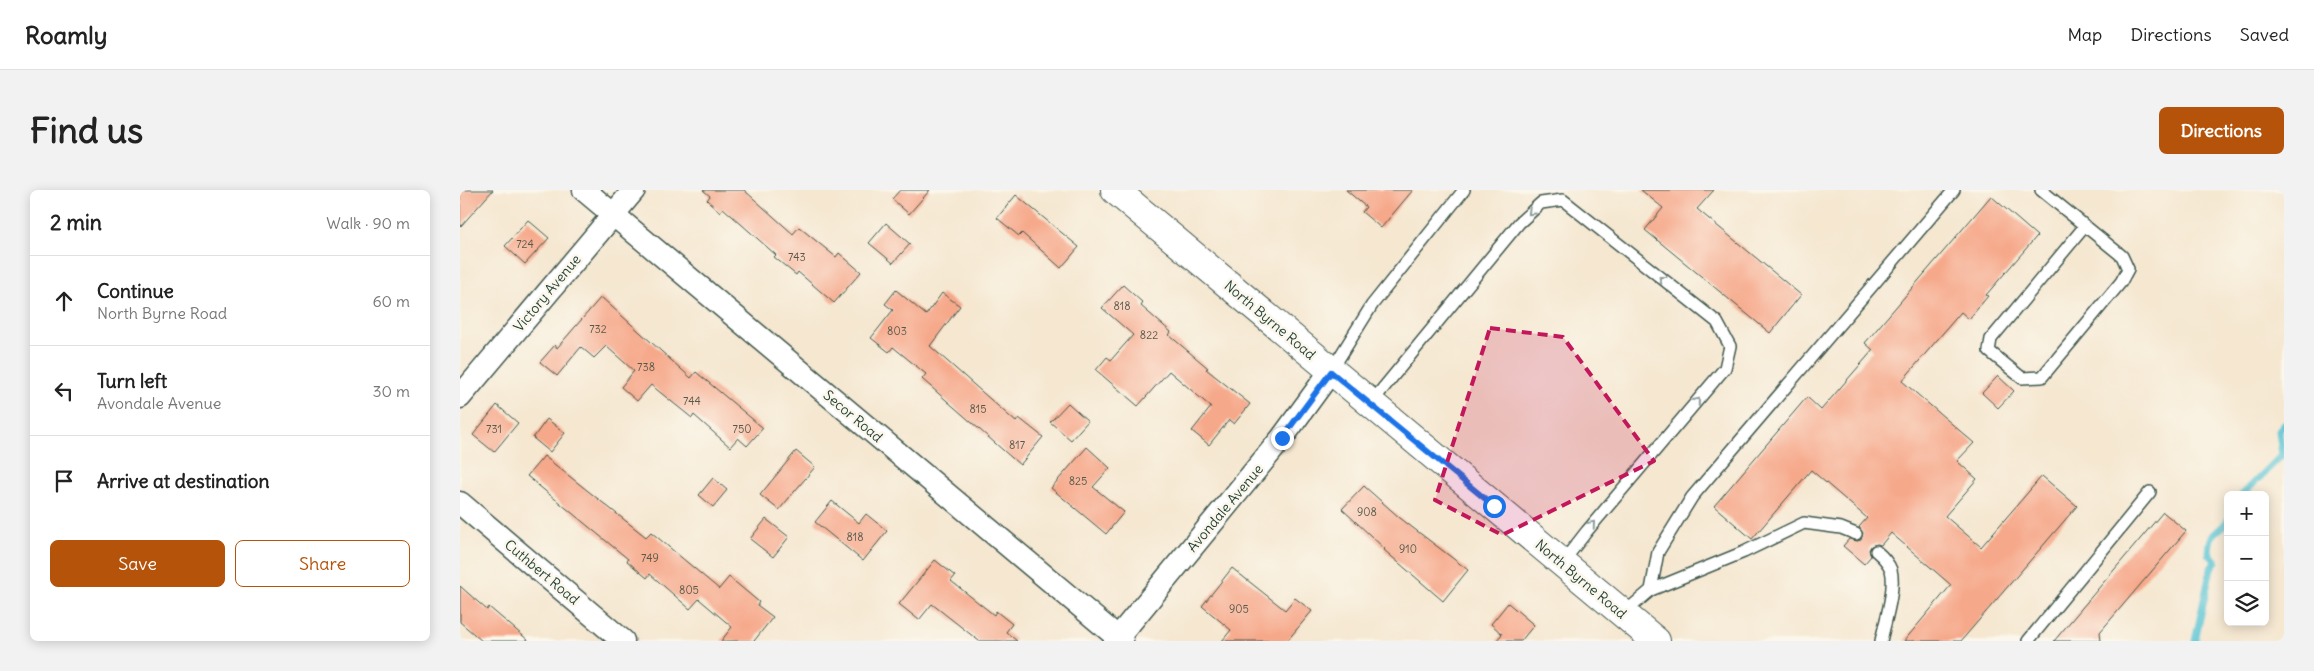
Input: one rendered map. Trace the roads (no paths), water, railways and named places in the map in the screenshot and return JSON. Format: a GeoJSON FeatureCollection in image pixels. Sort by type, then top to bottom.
{"type":"FeatureCollection","features":[{"type":"Feature","properties":{"kind":"main road","name":"North Byrne Road"},"geometry":{"type":"LineString","coordinates":[[1115,190],[1656,641]]}},
{"type":"Feature","properties":{"kind":"street","name":"Secor Road"},"geometry":{"type":"LineString","coordinates":[[584,190],[1119,640]]}},
{"type":"Feature","properties":{"kind":"street","name":"Victory Avenue"},"geometry":{"type":"LineString","coordinates":[[460,397],[634,190]]}},
{"type":"Feature","properties":{"kind":"street","name":"Avondale Avenue"},"geometry":{"type":"LineString","coordinates":[[1119,640],[1282,438],[1331,372]]}},
{"type":"Feature","properties":{"kind":"street","name":"Cuthbert Road"},"geometry":{"type":"LineString","coordinates":[[460,503],[623,641]]}},
{"type":"Feature","properties":{"kind":"lane"},"geometry":{"type":"LineString","coordinates":[[1331,372],[1372,305],[1464,190]]}},
{"type":"Feature","properties":{"kind":"lane"},"geometry":{"type":"LineString","coordinates":[[1651,590],[1658,552],[1692,497],[1954,190]]}},
{"type":"Feature","properties":{"kind":"lane"},"geometry":{"type":"LineString","coordinates":[[2041,190],[2122,256],[2128,269],[2121,282],[2042,377],[2022,378],[1989,351],[1991,339],[2084,226]]}},
{"type":"Feature","properties":{"kind":"lane"},"geometry":{"type":"LineString","coordinates":[[1370,404],[1519,223],[1541,203],[1563,200],[1717,322],[1730,346],[1725,368],[1562,563]]}},
{"type":"Feature","properties":{"kind":"lane"},"geometry":{"type":"LineString","coordinates":[[2028,641],[2150,492]]}},
{"type":"Feature","properties":{"kind":"lane"},"geometry":{"type":"LineString","coordinates":[[1623,614],[1651,590],[1744,552],[1804,523],[1841,528],[1856,534]]}},
{"type":"Feature","properties":{"kind":"lane"},"geometry":{"type":"LineString","coordinates":[[1876,551],[1888,564],[1892,572],[1891,590],[1881,641]]}},
{"type":"Feature","properties":{"kind":"waterway"},"geometry":{"type":"LineString","coordinates":[[2246,491],[2282,455],[2279,431],[2284,425]]}},
{"type":"Feature","properties":{"kind":"waterway"},"geometry":{"type":"LineString","coordinates":[[2195,641],[2211,568],[2216,561],[2209,554],[2211,540],[2215,533],[2224,525]]}}]}
